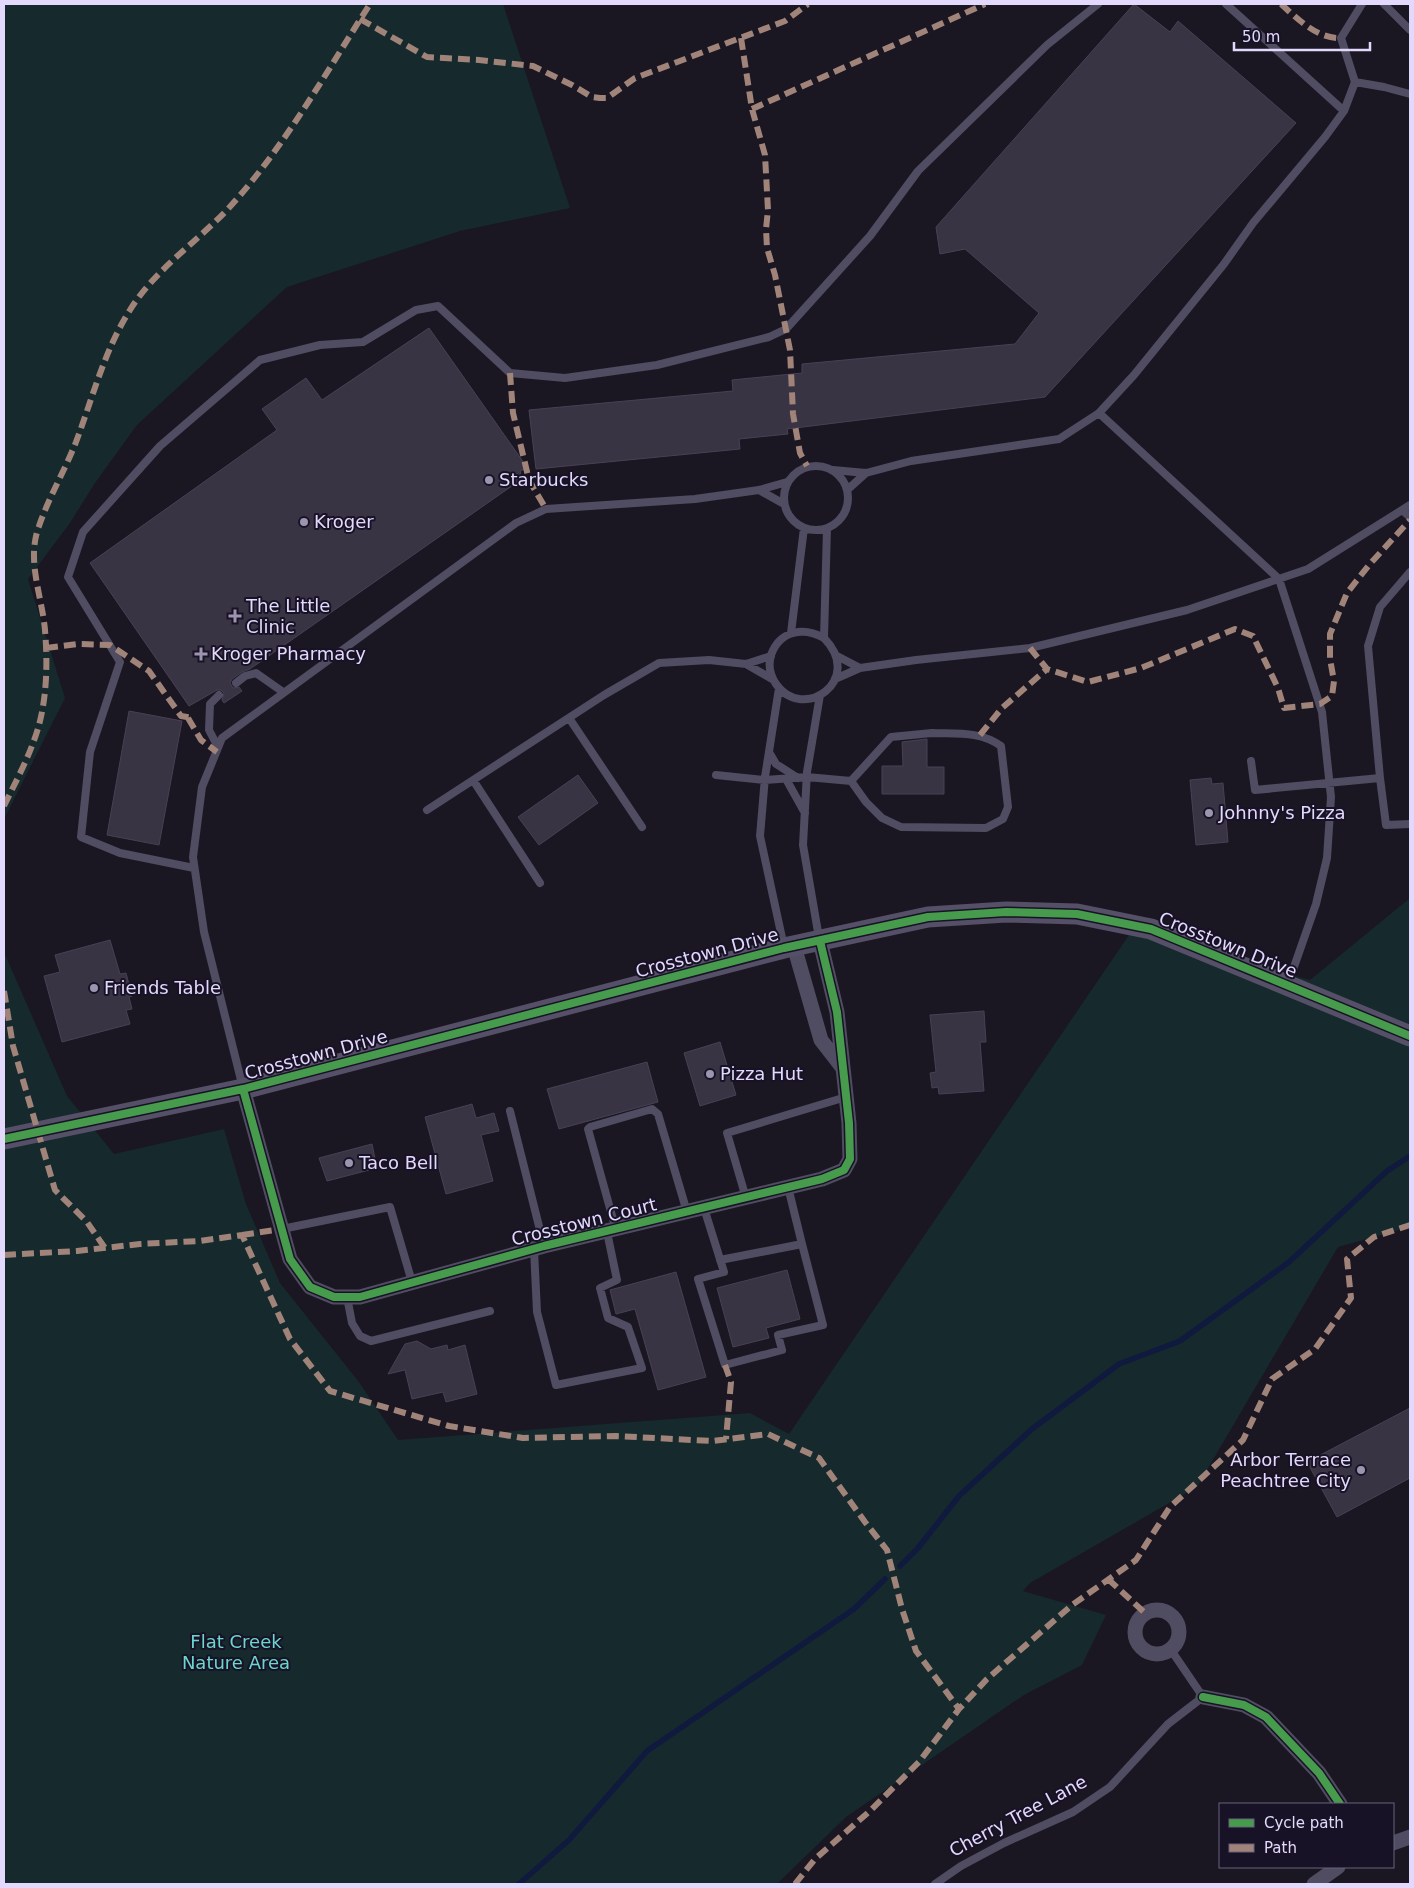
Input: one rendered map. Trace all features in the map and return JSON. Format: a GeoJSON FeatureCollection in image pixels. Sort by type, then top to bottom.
{"type":"FeatureCollection","features":[{"type":"Feature","properties":{"kind":"street","name":"Crosstown Drive"},"geometry":{"type":"LineString","coordinates":[[4,1139],[243,1090],[789,947],[928,917],[1006,912],[1077,914],[1151,929],[1410,1036]]}},
{"type":"Feature","properties":{"kind":"street","name":"Crosstown Court"},"geometry":{"type":"LineString","coordinates":[[243,1090],[290,1259],[310,1287],[334,1297],[360,1297],[539,1248],[822,1179],[844,1170],[850,1159],[849,1123],[836,1012],[820,941]]}},
{"type":"Feature","properties":{"kind":"street"},"geometry":{"type":"LineString","coordinates":[[789,947],[821,1040],[843,1069]]}},
{"type":"Feature","properties":{"kind":"street"},"geometry":{"type":"LineString","coordinates":[[1204,1697],[1244,1705],[1266,1717],[1319,1773],[1339,1803]]}},
{"type":"Feature","properties":{"kind":"street"},"geometry":{"type":"LineString","coordinates":[[1394,1843],[1410,1837]]}},
{"type":"Feature","properties":{"kind":"street"},"geometry":{"type":"LineString","coordinates":[[1314,1884],[1337,1868]]}},
{"type":"Feature","properties":{"kind":"lane"},"geometry":{"type":"LineString","coordinates":[[194,868],[120,853],[81,837],[90,752],[120,662],[90,616],[68,577],[83,532],[160,446],[260,360],[320,345],[363,342],[416,310],[438,306],[510,373],[565,378],[657,365],[769,336],[786,329],[870,236],[918,171],[1048,46],[1098,4]]}},
{"type":"Feature","properties":{"kind":"lane"},"geometry":{"type":"LineString","coordinates":[[1226,4],[1344,111]]}},
{"type":"Feature","properties":{"kind":"lane"},"geometry":{"type":"LineString","coordinates":[[833,470],[844,483],[847,490],[848,500],[846,509],[841,517],[826,528],[816,530],[804,528],[788,514],[784,504],[784,492],[787,482],[799,470],[807,466],[866,473],[911,461],[1059,439],[1099,413],[1134,374],[1224,264],[1252,223],[1325,137],[1344,111],[1355,82],[1341,38],[1362,4]]}},
{"type":"Feature","properties":{"kind":"lane"},"geometry":{"type":"LineString","coordinates":[[1384,4],[1410,30]]}},
{"type":"Feature","properties":{"kind":"lane"},"geometry":{"type":"LineString","coordinates":[[1355,82],[1410,94]]}},
{"type":"Feature","properties":{"kind":"lane"},"geometry":{"type":"LineString","coordinates":[[1099,413],[1279,579],[1322,712],[1331,797],[1326,858],[1316,904],[1288,984]]}},
{"type":"Feature","properties":{"kind":"lane"},"geometry":{"type":"LineString","coordinates":[[847,490],[866,473]]}},
{"type":"Feature","properties":{"kind":"lane"},"geometry":{"type":"LineString","coordinates":[[243,1090],[204,932],[192,857],[202,787],[222,738],[516,523],[546,509],[696,499],[759,490],[787,482]]}},
{"type":"Feature","properties":{"kind":"lane"},"geometry":{"type":"LineString","coordinates":[[759,490],[784,504]]}},
{"type":"Feature","properties":{"kind":"lane"},"geometry":{"type":"LineString","coordinates":[[835,679],[860,668],[1030,648],[1187,610],[1308,569],[1410,505]]}},
{"type":"Feature","properties":{"kind":"lane"},"geometry":{"type":"LineString","coordinates":[[1402,510],[1410,517]]}},
{"type":"Feature","properties":{"kind":"lane"},"geometry":{"type":"LineString","coordinates":[[792,633],[804,528]]}},
{"type":"Feature","properties":{"kind":"lane"},"geometry":{"type":"LineString","coordinates":[[824,638],[826,528]]}},
{"type":"Feature","properties":{"kind":"lane"},"geometry":{"type":"LineString","coordinates":[[1410,572],[1380,607],[1368,646],[1386,826],[1410,824]]}},
{"type":"Feature","properties":{"kind":"lane"},"geometry":{"type":"LineString","coordinates":[[427,810],[569,718],[658,664],[709,660],[746,664],[772,679],[787,695],[798,699],[809,699],[829,689],[835,679],[838,668],[837,656],[832,646],[824,638],[809,632],[792,633],[782,638],[775,646],[771,656],[770,671],[772,679]]}},
{"type":"Feature","properties":{"kind":"lane"},"geometry":{"type":"LineString","coordinates":[[746,664],[771,656]]}},
{"type":"Feature","properties":{"kind":"lane"},"geometry":{"type":"LineString","coordinates":[[837,656],[860,668]]}},
{"type":"Feature","properties":{"kind":"lane"},"geometry":{"type":"LineString","coordinates":[[236,683],[245,676],[256,673],[283,692]]}},
{"type":"Feature","properties":{"kind":"lane"},"geometry":{"type":"LineString","coordinates":[[779,688],[765,780],[760,836],[789,947]]}},
{"type":"Feature","properties":{"kind":"lane"},"geometry":{"type":"LineString","coordinates":[[218,747],[209,730],[210,704],[219,695]]}},
{"type":"Feature","properties":{"kind":"lane"},"geometry":{"type":"LineString","coordinates":[[820,695],[803,778],[805,813],[803,845],[820,941]]}},
{"type":"Feature","properties":{"kind":"lane"},"geometry":{"type":"LineString","coordinates":[[569,718],[642,827]]}},
{"type":"Feature","properties":{"kind":"lane"},"geometry":{"type":"LineString","coordinates":[[932,733],[980,735],[991,739],[1001,746],[1008,807],[1003,818],[986,828],[901,827],[882,818],[866,802],[852,781],[891,738],[932,733]]}},
{"type":"Feature","properties":{"kind":"lane"},"geometry":{"type":"LineString","coordinates":[[769,752],[776,764],[803,778]]}},
{"type":"Feature","properties":{"kind":"lane"},"geometry":{"type":"LineString","coordinates":[[1251,761],[1255,790],[1330,781],[1380,778]]}},
{"type":"Feature","properties":{"kind":"lane"},"geometry":{"type":"LineString","coordinates":[[716,774],[765,780],[803,778],[852,781]]}},
{"type":"Feature","properties":{"kind":"lane"},"geometry":{"type":"LineString","coordinates":[[786,779],[805,813]]}},
{"type":"Feature","properties":{"kind":"lane"},"geometry":{"type":"LineString","coordinates":[[473,780],[540,883]]}},
{"type":"Feature","properties":{"kind":"lane"},"geometry":{"type":"LineString","coordinates":[[746,1198],[727,1133],[846,1097]]}},
{"type":"Feature","properties":{"kind":"lane"},"geometry":{"type":"LineString","coordinates":[[510,1111],[539,1248],[537,1312],[556,1384],[642,1368],[628,1327],[608,1318],[600,1288],[617,1280],[611,1231],[588,1129],[652,1109],[658,1114],[687,1212]]}},
{"type":"Feature","properties":{"kind":"lane"},"geometry":{"type":"LineString","coordinates":[[704,1208],[724,1272],[698,1279],[725,1365],[782,1350],[778,1335],[823,1325],[788,1187]]}},
{"type":"Feature","properties":{"kind":"lane"},"geometry":{"type":"LineString","coordinates":[[282,1229],[390,1207],[412,1282]]}},
{"type":"Feature","properties":{"kind":"lane"},"geometry":{"type":"LineString","coordinates":[[720,1260],[802,1244]]}},
{"type":"Feature","properties":{"kind":"lane"},"geometry":{"type":"LineString","coordinates":[[347,1297],[352,1323],[360,1336],[371,1341],[490,1311]]}},
{"type":"Feature","properties":{"kind":"lane"},"geometry":{"type":"LineString","coordinates":[[1172,1650],[1204,1697]]}},
{"type":"Feature","properties":{"kind":"lane","name":"Cherry Tree Lane"},"geometry":{"type":"LineString","coordinates":[[935,1884],[961,1866],[1004,1843],[1073,1812],[1110,1787],[1168,1724],[1204,1697]]}},
{"type":"Feature","properties":{"kind":"green space"},"geometry":{"type":"Polygon","coordinates":[[[4,4],[503,4],[570,208],[460,231],[287,287],[137,425],[95,483],[70,523],[28,579],[65,698],[4,819],[4,4]]]}},
{"type":"Feature","properties":{"kind":"green space","name":"Flat Creek Nature Area"},"geometry":{"type":"Polygon","coordinates":[[[1410,898],[1410,1227],[1338,1247],[1197,1487],[1030,1583],[1023,1591],[1106,1615],[1082,1665],[1024,1695],[846,1817],[777,1884],[4,1884],[4,952],[67,1096],[114,1154],[224,1129],[246,1204],[280,1283],[359,1382],[398,1440],[750,1413],[789,1434],[1131,932],[1310,980],[1410,898]]]}},
{"type":"Feature","properties":{"kind":"building"},"geometry":{"type":"Polygon","coordinates":[[[1134,4],[1170,32],[1178,21],[1296,123],[1045,397],[787,429],[788,434],[739,439],[740,449],[536,469],[529,410],[733,391],[732,380],[802,373],[802,364],[1015,344],[1039,313],[965,249],[940,254],[936,227],[1134,4]]]}},
{"type":"Feature","properties":{"kind":"building","name":"Kroger"},"geometry":{"type":"Polygon","coordinates":[[[429,328],[529,470],[521,470],[519,481],[250,669],[232,679],[230,683],[233,688],[239,687],[242,691],[224,703],[222,700],[224,693],[221,690],[217,690],[189,706],[90,563],[277,430],[262,409],[306,378],[322,400],[429,328]]]}},
{"type":"Feature","properties":{"kind":"building"},"geometry":{"type":"Polygon","coordinates":[[[129,711],[182,721],[159,845],[107,835],[129,711]]]}},
{"type":"Feature","properties":{"kind":"building"},"geometry":{"type":"Polygon","coordinates":[[[927,739],[927,767],[944,767],[944,794],[882,794],[882,766],[903,766],[902,742],[927,739]]]}},
{"type":"Feature","properties":{"kind":"building"},"geometry":{"type":"Polygon","coordinates":[[[578,775],[598,803],[539,845],[518,817],[578,775]]]}},
{"type":"Feature","properties":{"kind":"building","name":"Johnny's Pizza"},"geometry":{"type":"Polygon","coordinates":[[[1211,778],[1212,784],[1223,783],[1228,842],[1196,845],[1190,780],[1211,778]]]}},
{"type":"Feature","properties":{"kind":"building","name":"Friends Table"},"geometry":{"type":"Polygon","coordinates":[[[110,940],[120,974],[126,973],[132,996],[129,997],[132,1009],[126,1010],[130,1024],[62,1042],[44,976],[60,972],[55,955],[110,940]]]}},
{"type":"Feature","properties":{"kind":"building"},"geometry":{"type":"Polygon","coordinates":[[[984,1011],[986,1042],[980,1042],[984,1091],[939,1094],[938,1087],[932,1088],[930,1073],[936,1072],[930,1015],[984,1011]]]}},
{"type":"Feature","properties":{"kind":"building","name":"Pizza Hut"},"geometry":{"type":"Polygon","coordinates":[[[720,1042],[736,1095],[700,1106],[684,1053],[720,1042]]]}},
{"type":"Feature","properties":{"kind":"building"},"geometry":{"type":"Polygon","coordinates":[[[647,1062],[658,1102],[559,1129],[547,1089],[647,1062]]]}},
{"type":"Feature","properties":{"kind":"building"},"geometry":{"type":"Polygon","coordinates":[[[472,1104],[476,1118],[494,1113],[499,1131],[481,1135],[493,1181],[446,1194],[425,1117],[472,1104]]]}},
{"type":"Feature","properties":{"kind":"building","name":"Taco Bell"},"geometry":{"type":"Polygon","coordinates":[[[372,1144],[377,1168],[327,1181],[319,1158],[372,1144]]]}},
{"type":"Feature","properties":{"kind":"building"},"geometry":{"type":"Polygon","coordinates":[[[787,1270],[800,1319],[766,1328],[769,1338],[733,1347],[717,1288],[787,1270]]]}},
{"type":"Feature","properties":{"kind":"building"},"geometry":{"type":"Polygon","coordinates":[[[676,1272],[706,1377],[658,1390],[635,1309],[616,1314],[610,1290],[676,1272]]]}},
{"type":"Feature","properties":{"kind":"building"},"geometry":{"type":"Polygon","coordinates":[[[417,1341],[431,1349],[447,1345],[448,1350],[465,1345],[477,1394],[446,1402],[443,1392],[412,1399],[405,1370],[388,1374],[405,1344],[417,1341]]]}},
{"type":"Feature","properties":{"kind":"building","name":"Arbor Terrace Peachtree City"},"geometry":{"type":"Polygon","coordinates":[[[1410,1408],[1410,1478],[1337,1517],[1307,1462],[1410,1408]]]}},
{"type":"Feature","properties":{"kind":"waterway"},"geometry":{"type":"LineString","coordinates":[[900,1566],[918,1548],[959,1496],[1032,1429],[1119,1364],[1180,1341],[1289,1262],[1387,1171],[1410,1156]]}},
{"type":"Feature","properties":{"kind":"waterway"},"geometry":{"type":"LineString","coordinates":[[519,1884],[569,1840],[647,1751],[854,1609],[885,1579]]}},
{"type":"Feature","properties":{"kind":"marked path"},"geometry":{"type":"LineString","coordinates":[[4,806],[33,743],[44,702],[46,644],[34,565],[35,539],[47,505],[76,442],[113,342],[130,310],[162,270],[226,211],[266,163],[285,137],[370,4]]}},
{"type":"Feature","properties":{"kind":"marked path"},"geometry":{"type":"LineString","coordinates":[[360,19],[427,57],[533,66],[592,97],[607,98],[635,78],[785,21],[808,4]]}},
{"type":"Feature","properties":{"kind":"marked path"},"geometry":{"type":"LineString","coordinates":[[752,109],[985,4]]}},
{"type":"Feature","properties":{"kind":"marked path"},"geometry":{"type":"LineString","coordinates":[[1281,4],[1301,22],[1316,32],[1341,38]]}},
{"type":"Feature","properties":{"kind":"marked path"},"geometry":{"type":"LineString","coordinates":[[741,38],[752,109],[765,155],[768,210],[767,248],[775,275],[790,350],[793,414],[800,453],[807,466]]}},
{"type":"Feature","properties":{"kind":"marked path"},"geometry":{"type":"LineString","coordinates":[[510,373],[513,413],[529,480],[546,509]]}},
{"type":"Feature","properties":{"kind":"marked path"},"geometry":{"type":"LineString","coordinates":[[1030,648],[1047,669],[1088,682],[1141,668],[1235,629],[1253,636],[1278,688],[1284,708],[1320,704],[1332,696],[1334,681],[1330,659],[1330,634],[1347,593],[1369,565],[1410,520]]}},
{"type":"Feature","properties":{"kind":"marked path"},"geometry":{"type":"LineString","coordinates":[[46,648],[78,644],[110,645],[149,671],[181,716],[194,718]]}},
{"type":"Feature","properties":{"kind":"marked path"},"geometry":{"type":"LineString","coordinates":[[980,735],[1002,708],[1047,669]]}},
{"type":"Feature","properties":{"kind":"marked path"},"geometry":{"type":"LineString","coordinates":[[188,718],[201,740],[217,752]]}},
{"type":"Feature","properties":{"kind":"marked path"},"geometry":{"type":"LineString","coordinates":[[4,991],[13,1046],[55,1190],[87,1222],[105,1248]]}},
{"type":"Feature","properties":{"kind":"marked path"},"geometry":{"type":"LineString","coordinates":[[795,1884],[815,1859],[871,1810],[919,1762],[959,1709],[987,1679],[1072,1605],[1136,1560],[1170,1507],[1243,1440],[1272,1379],[1315,1349],[1351,1298],[1347,1259],[1374,1237],[1410,1225]]}},
{"type":"Feature","properties":{"kind":"marked path"},"geometry":{"type":"LineString","coordinates":[[242,1235],[282,1229]]}},
{"type":"Feature","properties":{"kind":"marked path"},"geometry":{"type":"LineString","coordinates":[[4,1255],[199,1241],[242,1235],[290,1339],[330,1391],[449,1426],[523,1438],[616,1436],[712,1441],[768,1434],[819,1458],[887,1550],[902,1609],[916,1651],[959,1709]]}},
{"type":"Feature","properties":{"kind":"marked path"},"geometry":{"type":"LineString","coordinates":[[725,1365],[731,1382],[726,1439]]}},
{"type":"Feature","properties":{"kind":"marked path"},"geometry":{"type":"LineString","coordinates":[[1108,1579],[1145,1613]]}},
{"type":"Feature","properties":{"kind":"cycle path"},"geometry":{"type":"LineString","coordinates":[[4,1139],[243,1089],[784,948],[928,917],[1006,912],[1077,914],[1151,929],[1410,1036]]}},
{"type":"Feature","properties":{"kind":"cycle path"},"geometry":{"type":"LineString","coordinates":[[243,1089],[290,1259],[310,1287],[334,1297],[360,1297],[544,1246],[822,1179],[844,1170],[850,1159],[849,1123],[837,1012],[820,941]]}},
{"type":"Feature","properties":{"kind":"cycle path"},"geometry":{"type":"LineString","coordinates":[[1203,1697],[1244,1705],[1266,1717],[1319,1773],[1339,1803]]}},
{"type":"Feature","properties":{"kind":"place","name":"Starbucks"},"geometry":{"type":"Point","coordinates":[489,480]}},
{"type":"Feature","properties":{"kind":"place","name":"Kroger"},"geometry":{"type":"Point","coordinates":[304,522]}},
{"type":"Feature","properties":{"kind":"place","name":"The Little Clinic"},"geometry":{"type":"Point","coordinates":[235,616]}},
{"type":"Feature","properties":{"kind":"place","name":"Kroger Pharmacy"},"geometry":{"type":"Point","coordinates":[201,654]}},
{"type":"Feature","properties":{"kind":"place","name":"Johnny's Pizza"},"geometry":{"type":"Point","coordinates":[1209,813]}},
{"type":"Feature","properties":{"kind":"place","name":"Friends Table"},"geometry":{"type":"Point","coordinates":[94,988]}},
{"type":"Feature","properties":{"kind":"place","name":"Pizza Hut"},"geometry":{"type":"Point","coordinates":[710,1074]}},
{"type":"Feature","properties":{"kind":"place","name":"Taco Bell"},"geometry":{"type":"Point","coordinates":[349,1163]}},
{"type":"Feature","properties":{"kind":"place","name":"Arbor Terrace Peachtree City"},"geometry":{"type":"Point","coordinates":[1361,1470]}}]}
